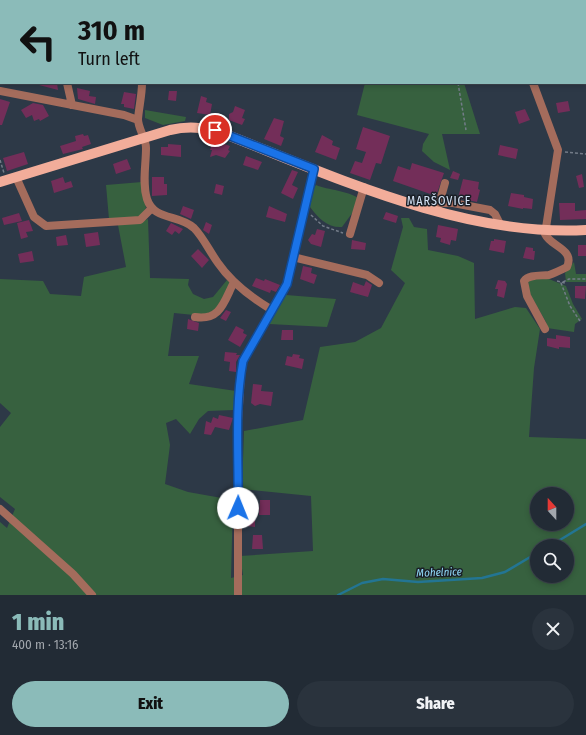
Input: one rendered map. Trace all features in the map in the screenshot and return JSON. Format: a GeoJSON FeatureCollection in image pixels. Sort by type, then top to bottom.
{"type":"FeatureCollection","features":[{"type":"Feature","properties":{"kind":"main road"},"geometry":{"type":"LineString","coordinates":[[3,181],[182,127],[203,127],[401,201],[438,207],[500,224],[544,230],[586,230]]}},
{"type":"Feature","properties":{"kind":"street"},"geometry":{"type":"LineString","coordinates":[[67,84],[72,105]]}},
{"type":"Feature","properties":{"kind":"street"},"geometry":{"type":"LineString","coordinates":[[142,84],[138,120],[145,137],[145,186],[147,199],[151,209],[162,216],[183,221],[195,229],[218,264],[234,282],[272,310]]}},
{"type":"Feature","properties":{"kind":"street"},"geometry":{"type":"LineString","coordinates":[[533,84],[558,150],[544,230],[547,238],[567,254],[569,259],[567,267],[563,269],[549,274],[533,276],[524,281],[527,296],[545,329]]}},
{"type":"Feature","properties":{"kind":"street"},"geometry":{"type":"LineString","coordinates":[[0,91],[124,115],[138,120]]}},
{"type":"Feature","properties":{"kind":"street"},"geometry":{"type":"LineString","coordinates":[[238,595],[238,421],[243,361],[287,284],[314,169]]}},
{"type":"Feature","properties":{"kind":"street"},"geometry":{"type":"LineString","coordinates":[[16,177],[34,217],[46,226],[140,220],[151,209]]}},
{"type":"Feature","properties":{"kind":"street"},"geometry":{"type":"LineString","coordinates":[[438,207],[445,183]]}},
{"type":"Feature","properties":{"kind":"street"},"geometry":{"type":"LineString","coordinates":[[350,234],[364,187]]}},
{"type":"Feature","properties":{"kind":"street"},"geometry":{"type":"LineString","coordinates":[[293,257],[367,276],[379,283]]}},
{"type":"Feature","properties":{"kind":"street"},"geometry":{"type":"LineString","coordinates":[[195,317],[209,318],[217,313],[234,282]]}},
{"type":"Feature","properties":{"kind":"street"},"geometry":{"type":"LineString","coordinates":[[0,509],[73,574],[92,595]]}},
{"type":"Feature","properties":{"kind":"path"},"geometry":{"type":"LineString","coordinates":[[458,84],[466,130]]}},
{"type":"Feature","properties":{"kind":"path"},"geometry":{"type":"LineString","coordinates":[[558,150],[572,154],[586,154]]}},
{"type":"Feature","properties":{"kind":"path"},"geometry":{"type":"LineString","coordinates":[[0,160],[3,181]]}},
{"type":"Feature","properties":{"kind":"path"},"geometry":{"type":"LineString","coordinates":[[306,206],[312,216],[323,226],[350,234]]}},
{"type":"Feature","properties":{"kind":"path"},"geometry":{"type":"LineString","coordinates":[[580,321],[570,306],[561,283],[569,279],[586,279]]}},
{"type":"Feature","properties":{"kind":"green space"},"geometry":{"type":"Polygon","coordinates":[[[365,84],[464,84],[480,134],[442,134],[450,170],[434,162],[422,151],[423,144],[429,134],[357,115],[365,84]]]}},
{"type":"Feature","properties":{"kind":"green space"},"geometry":{"type":"Polygon","coordinates":[[[145,110],[186,117],[185,121],[163,125],[145,118],[145,110]]]}},
{"type":"Feature","properties":{"kind":"green space"},"geometry":{"type":"Polygon","coordinates":[[[142,182],[146,208],[139,218],[109,219],[106,185],[142,182]]]}},
{"type":"Feature","properties":{"kind":"green space"},"geometry":{"type":"Polygon","coordinates":[[[316,185],[358,198],[353,212],[342,227],[332,226],[324,222],[310,207],[311,192],[316,185]]]}},
{"type":"Feature","properties":{"kind":"green space"},"geometry":{"type":"Polygon","coordinates":[[[401,218],[409,218],[414,227],[427,229],[428,250],[458,256],[474,263],[475,319],[515,307],[526,308],[540,329],[534,368],[529,437],[586,439],[586,595],[0,595],[0,522],[7,528],[15,509],[0,497],[0,427],[11,413],[0,403],[0,279],[43,281],[50,294],[81,296],[84,277],[126,267],[118,225],[141,222],[148,219],[150,278],[189,279],[188,285],[193,294],[204,299],[213,297],[227,280],[230,283],[217,308],[204,316],[174,313],[168,356],[199,356],[189,384],[236,391],[234,410],[208,411],[199,419],[190,434],[176,419],[166,423],[170,445],[165,484],[188,492],[233,500],[231,578],[243,575],[240,556],[313,551],[311,496],[242,489],[244,431],[303,420],[320,347],[355,342],[381,328],[405,283],[391,270],[403,227],[401,218]]]}},
{"type":"Feature","properties":{"kind":"green space"},"geometry":{"type":"Polygon","coordinates":[[[574,262],[576,274],[586,274],[586,282],[566,282],[565,273],[574,262]]]}},
{"type":"Feature","properties":{"kind":"green space"},"geometry":{"type":"Polygon","coordinates":[[[544,277],[566,286],[573,304],[582,319],[575,324],[574,332],[547,328],[546,322],[530,294],[528,281],[544,277]]]}},
{"type":"Feature","properties":{"kind":"green space"},"geometry":{"type":"Polygon","coordinates":[[[286,295],[336,299],[327,327],[269,324],[286,295]]]}},
{"type":"Feature","properties":{"kind":"building"},"geometry":{"type":"Polygon","coordinates":[[[57,84],[58,90],[39,85],[57,84]]]}},
{"type":"Feature","properties":{"kind":"building"},"geometry":{"type":"Polygon","coordinates":[[[77,88],[90,91],[89,96],[96,97],[95,104],[78,99],[77,88]]]}},
{"type":"Feature","properties":{"kind":"building"},"geometry":{"type":"Polygon","coordinates":[[[169,91],[177,91],[176,101],[168,100],[169,91]]]}},
{"type":"Feature","properties":{"kind":"building"},"geometry":{"type":"Polygon","coordinates":[[[124,92],[136,94],[134,109],[124,107],[124,104],[121,104],[124,92]]]}},
{"type":"Feature","properties":{"kind":"building"},"geometry":{"type":"Polygon","coordinates":[[[201,96],[207,98],[206,102],[212,104],[210,115],[197,113],[201,96]]]}},
{"type":"Feature","properties":{"kind":"building"},"geometry":{"type":"Polygon","coordinates":[[[0,99],[10,102],[2,125],[0,125],[0,99]]]}},
{"type":"Feature","properties":{"kind":"building"},"geometry":{"type":"Polygon","coordinates":[[[568,101],[570,111],[558,113],[556,103],[568,101]]]}},
{"type":"Feature","properties":{"kind":"building"},"geometry":{"type":"Polygon","coordinates":[[[33,103],[43,105],[49,116],[40,121],[39,119],[34,121],[32,115],[26,118],[21,110],[33,103]]]}},
{"type":"Feature","properties":{"kind":"building"},"geometry":{"type":"Polygon","coordinates":[[[235,106],[245,110],[242,118],[245,119],[242,125],[229,120],[229,114],[233,112],[235,106]]]}},
{"type":"Feature","properties":{"kind":"building"},"geometry":{"type":"Polygon","coordinates":[[[525,109],[530,120],[519,124],[515,112],[525,109]]]}},
{"type":"Feature","properties":{"kind":"building"},"geometry":{"type":"Polygon","coordinates":[[[274,118],[284,121],[280,136],[284,138],[281,146],[264,139],[274,118]]]}},
{"type":"Feature","properties":{"kind":"building"},"geometry":{"type":"Polygon","coordinates":[[[363,127],[390,136],[381,164],[376,163],[370,180],[350,173],[355,161],[362,163],[366,152],[356,149],[363,127]]]}},
{"type":"Feature","properties":{"kind":"building"},"geometry":{"type":"Polygon","coordinates":[[[83,134],[84,136],[88,135],[91,144],[82,147],[83,149],[63,154],[60,146],[76,141],[75,136],[83,134]]]}},
{"type":"Feature","properties":{"kind":"building"},"geometry":{"type":"Polygon","coordinates":[[[322,135],[333,141],[332,145],[340,148],[336,160],[315,152],[322,135]]]}},
{"type":"Feature","properties":{"kind":"building"},"geometry":{"type":"Polygon","coordinates":[[[216,141],[230,146],[228,150],[230,151],[225,158],[216,155],[210,157],[212,144],[214,145],[216,141]]]}},
{"type":"Feature","properties":{"kind":"building"},"geometry":{"type":"Polygon","coordinates":[[[168,144],[181,145],[181,157],[161,155],[161,147],[168,147],[168,144]]]}},
{"type":"Feature","properties":{"kind":"building"},"geometry":{"type":"Polygon","coordinates":[[[500,145],[518,149],[516,159],[498,155],[500,145]]]}},
{"type":"Feature","properties":{"kind":"building"},"geometry":{"type":"Polygon","coordinates":[[[24,152],[28,164],[7,171],[3,158],[24,152]]]}},
{"type":"Feature","properties":{"kind":"building"},"geometry":{"type":"Polygon","coordinates":[[[246,156],[262,162],[258,170],[243,165],[246,156]]]}},
{"type":"Feature","properties":{"kind":"building"},"geometry":{"type":"Polygon","coordinates":[[[127,159],[131,169],[116,174],[113,164],[127,159]]]}},
{"type":"Feature","properties":{"kind":"building"},"geometry":{"type":"Polygon","coordinates":[[[412,163],[444,173],[436,196],[393,181],[398,166],[410,170],[412,163]]]}},
{"type":"Feature","properties":{"kind":"building"},"geometry":{"type":"Polygon","coordinates":[[[292,170],[298,172],[292,185],[298,188],[293,199],[281,193],[292,170]]]}},
{"type":"Feature","properties":{"kind":"building"},"geometry":{"type":"Polygon","coordinates":[[[453,171],[460,174],[458,180],[450,178],[453,171]]]}},
{"type":"Feature","properties":{"kind":"building"},"geometry":{"type":"Polygon","coordinates":[[[582,174],[584,187],[579,188],[576,176],[582,174]]]}},
{"type":"Feature","properties":{"kind":"building"},"geometry":{"type":"Polygon","coordinates":[[[63,177],[65,183],[71,181],[73,187],[54,193],[51,181],[63,177]]]}},
{"type":"Feature","properties":{"kind":"building"},"geometry":{"type":"Polygon","coordinates":[[[152,177],[164,177],[164,184],[167,184],[167,195],[152,196],[152,177]]]}},
{"type":"Feature","properties":{"kind":"building"},"geometry":{"type":"Polygon","coordinates":[[[463,179],[479,182],[478,189],[480,190],[477,202],[458,198],[463,179]]]}},
{"type":"Feature","properties":{"kind":"building"},"geometry":{"type":"Polygon","coordinates":[[[216,184],[224,186],[222,195],[214,193],[216,184]]]}},
{"type":"Feature","properties":{"kind":"building"},"geometry":{"type":"Polygon","coordinates":[[[511,193],[524,195],[524,197],[533,199],[532,209],[508,206],[511,193]]]}},
{"type":"Feature","properties":{"kind":"building"},"geometry":{"type":"Polygon","coordinates":[[[559,203],[575,203],[575,211],[586,210],[586,219],[560,220],[559,203]]]}},
{"type":"Feature","properties":{"kind":"building"},"geometry":{"type":"Polygon","coordinates":[[[183,206],[194,210],[191,219],[180,214],[183,206]]]}},
{"type":"Feature","properties":{"kind":"building"},"geometry":{"type":"Polygon","coordinates":[[[269,206],[287,214],[285,222],[266,217],[269,206]]]}},
{"type":"Feature","properties":{"kind":"building"},"geometry":{"type":"Polygon","coordinates":[[[386,212],[398,216],[396,223],[383,219],[386,212]]]}},
{"type":"Feature","properties":{"kind":"building"},"geometry":{"type":"Polygon","coordinates":[[[19,213],[22,221],[4,225],[2,218],[19,213]]]}},
{"type":"Feature","properties":{"kind":"building"},"geometry":{"type":"Polygon","coordinates":[[[29,220],[33,231],[26,232],[28,237],[21,239],[17,223],[29,220]]]}},
{"type":"Feature","properties":{"kind":"building"},"geometry":{"type":"Polygon","coordinates":[[[206,222],[212,225],[209,234],[203,230],[206,222]]]}},
{"type":"Feature","properties":{"kind":"building"},"geometry":{"type":"Polygon","coordinates":[[[171,223],[183,229],[179,234],[175,231],[172,235],[166,231],[171,223]]]}},
{"type":"Feature","properties":{"kind":"building"},"geometry":{"type":"Polygon","coordinates":[[[438,225],[458,229],[456,241],[451,240],[450,245],[440,242],[441,238],[436,237],[438,225]]]}},
{"type":"Feature","properties":{"kind":"building"},"geometry":{"type":"Polygon","coordinates":[[[317,229],[325,231],[321,247],[311,244],[308,240],[312,234],[315,235],[317,229]]]}},
{"type":"Feature","properties":{"kind":"building"},"geometry":{"type":"Polygon","coordinates":[[[98,232],[100,245],[86,247],[84,234],[98,232]]]}},
{"type":"Feature","properties":{"kind":"building"},"geometry":{"type":"Polygon","coordinates":[[[66,235],[68,245],[57,246],[56,237],[66,235]]]}},
{"type":"Feature","properties":{"kind":"building"},"geometry":{"type":"Polygon","coordinates":[[[494,239],[506,241],[504,253],[489,250],[491,241],[494,241],[494,239]]]}},
{"type":"Feature","properties":{"kind":"building"},"geometry":{"type":"Polygon","coordinates":[[[352,240],[366,243],[365,250],[351,249],[352,240]]]}},
{"type":"Feature","properties":{"kind":"building"},"geometry":{"type":"Polygon","coordinates":[[[578,245],[586,245],[586,256],[578,256],[578,245]]]}},
{"type":"Feature","properties":{"kind":"building"},"geometry":{"type":"Polygon","coordinates":[[[526,247],[533,248],[533,251],[535,251],[534,260],[523,258],[526,247]]]}},
{"type":"Feature","properties":{"kind":"building"},"geometry":{"type":"Polygon","coordinates":[[[198,249],[209,260],[202,268],[191,256],[198,249]]]}},
{"type":"Feature","properties":{"kind":"building"},"geometry":{"type":"Polygon","coordinates":[[[32,251],[34,261],[20,263],[18,254],[32,251]]]}},
{"type":"Feature","properties":{"kind":"building"},"geometry":{"type":"Polygon","coordinates":[[[303,266],[312,268],[311,273],[317,275],[314,284],[300,279],[303,266]]]}},
{"type":"Feature","properties":{"kind":"building"},"geometry":{"type":"Polygon","coordinates":[[[256,278],[264,281],[265,279],[280,285],[276,292],[271,290],[270,293],[252,286],[256,278]]]}},
{"type":"Feature","properties":{"kind":"building"},"geometry":{"type":"Polygon","coordinates":[[[498,280],[505,281],[507,284],[504,298],[497,296],[498,289],[495,289],[498,280]]]}},
{"type":"Feature","properties":{"kind":"building"},"geometry":{"type":"Polygon","coordinates":[[[366,281],[372,285],[368,297],[350,292],[353,282],[364,286],[366,281]]]}},
{"type":"Feature","properties":{"kind":"building"},"geometry":{"type":"Polygon","coordinates":[[[575,286],[586,286],[585,299],[575,298],[575,286]]]}},
{"type":"Feature","properties":{"kind":"building"},"geometry":{"type":"Polygon","coordinates":[[[226,310],[231,312],[226,321],[220,318],[226,310]]]}},
{"type":"Feature","properties":{"kind":"building"},"geometry":{"type":"Polygon","coordinates":[[[188,319],[199,323],[198,331],[187,329],[188,319]]]}},
{"type":"Feature","properties":{"kind":"building"},"geometry":{"type":"Polygon","coordinates":[[[236,326],[244,330],[243,333],[247,335],[240,347],[228,340],[236,326]]]}},
{"type":"Feature","properties":{"kind":"building"},"geometry":{"type":"Polygon","coordinates":[[[282,330],[293,330],[293,340],[281,340],[282,330]]]}},
{"type":"Feature","properties":{"kind":"building"},"geometry":{"type":"Polygon","coordinates":[[[556,335],[570,337],[570,348],[559,347],[559,349],[547,346],[547,338],[556,339],[556,335]]]}},
{"type":"Feature","properties":{"kind":"building"},"geometry":{"type":"Polygon","coordinates":[[[225,352],[237,353],[236,355],[240,355],[236,362],[236,372],[229,371],[230,362],[224,361],[225,352]]]}},
{"type":"Feature","properties":{"kind":"building"},"geometry":{"type":"Polygon","coordinates":[[[293,354],[300,355],[299,358],[304,359],[302,369],[285,365],[287,356],[292,357],[293,354]]]}},
{"type":"Feature","properties":{"kind":"building"},"geometry":{"type":"Polygon","coordinates":[[[253,384],[262,385],[261,391],[273,392],[271,406],[260,404],[255,406],[251,403],[253,384]]]}},
{"type":"Feature","properties":{"kind":"building"},"geometry":{"type":"Polygon","coordinates":[[[219,415],[233,418],[229,430],[215,427],[211,435],[204,434],[206,421],[211,423],[213,417],[218,419],[219,415]]]}},
{"type":"Feature","properties":{"kind":"building"},"geometry":{"type":"Polygon","coordinates":[[[260,500],[270,500],[270,515],[259,515],[260,500]]]}},
{"type":"Feature","properties":{"kind":"building"},"geometry":{"type":"Polygon","coordinates":[[[247,518],[255,519],[255,527],[247,526],[247,518]]]}},
{"type":"Feature","properties":{"kind":"building"},"geometry":{"type":"Polygon","coordinates":[[[253,535],[262,535],[263,549],[252,549],[253,535]]]}},
{"type":"Feature","properties":{"kind":"waterway","name":"Mohelnice"},"geometry":{"type":"LineString","coordinates":[[561,539],[586,524]]}},
{"type":"Feature","properties":{"kind":"waterway","name":"Mohelnice"},"geometry":{"type":"LineString","coordinates":[[338,595],[362,583],[383,579],[418,582],[482,578],[505,572],[530,557]]}},
{"type":"Feature","properties":{"kind":"district","name":"MARŠOVICE"},"geometry":{"type":"Point","coordinates":[439,201]}},
{"type":"Feature","properties":{"kind":"route"},"geometry":{"type":"LineString","coordinates":[[215,130],[314,169],[287,284],[243,361],[238,421],[238,508]]}}]}
